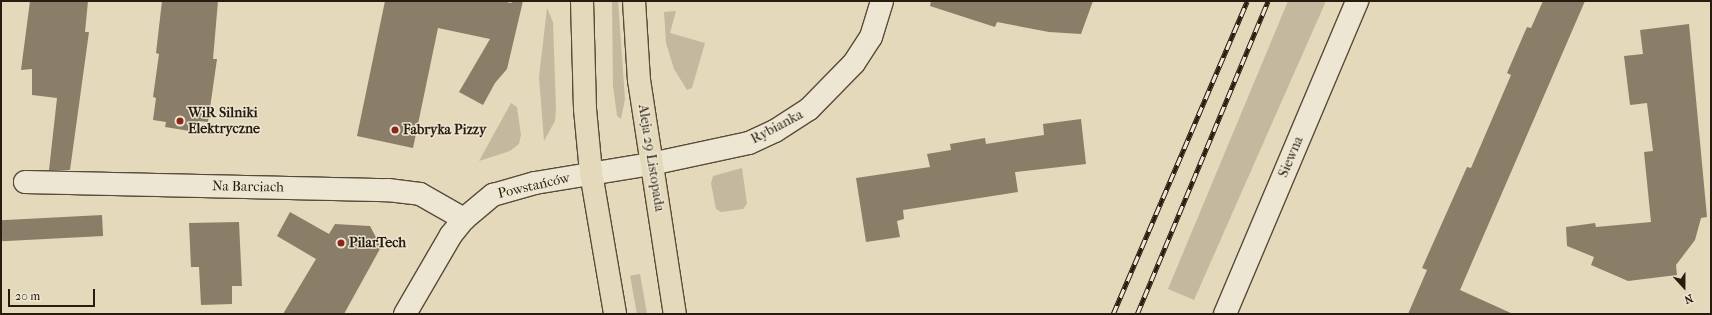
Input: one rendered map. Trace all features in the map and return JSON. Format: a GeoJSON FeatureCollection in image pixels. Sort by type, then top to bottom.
{"type":"FeatureCollection","features":[{"type":"Feature","properties":{"kind":"main road"},"geometry":{"type":"LineString","coordinates":[[582,1],[585,109],[591,173],[615,314]]}},
{"type":"Feature","properties":{"kind":"main road","name":"Aleja 29 Listopada"},"geometry":{"type":"LineString","coordinates":[[634,1],[639,80],[675,314]]}},
{"type":"Feature","properties":{"kind":"street","name":"Rybianka"},"geometry":{"type":"LineString","coordinates":[[651,164],[733,148],[762,137],[794,120],[835,85],[871,36],[882,1]]}},
{"type":"Feature","properties":{"kind":"street","name":"Siewna"},"geometry":{"type":"LineString","coordinates":[[1225,314],[1357,1]]}},
{"type":"Feature","properties":{"kind":"street","name":"Powstańców"},"geometry":{"type":"LineString","coordinates":[[405,314],[439,253],[464,219],[483,202],[506,190],[591,173],[651,164]]}},
{"type":"Feature","properties":{"kind":"street","name":"Na Barciach"},"geometry":{"type":"LineString","coordinates":[[25,182],[388,190],[420,194],[464,219]]}},
{"type":"Feature","properties":{"kind":"shaded area"},"geometry":{"type":"Polygon","coordinates":[[[612,1],[618,1],[625,99],[621,119],[617,116],[613,86],[612,1]]]}},
{"type":"Feature","properties":{"kind":"shaded area"},"geometry":{"type":"Polygon","coordinates":[[[1288,1],[1326,1],[1194,300],[1168,289],[1288,1]]]}},
{"type":"Feature","properties":{"kind":"shaded area"},"geometry":{"type":"Polygon","coordinates":[[[547,8],[553,22],[556,107],[555,121],[544,141],[539,77],[547,8]]]}},
{"type":"Feature","properties":{"kind":"shaded area"},"geometry":{"type":"Polygon","coordinates":[[[676,11],[670,33],[705,43],[692,88],[687,90],[674,69],[666,43],[664,12],[676,11]]]}},
{"type":"Feature","properties":{"kind":"shaded area"},"geometry":{"type":"Polygon","coordinates":[[[511,103],[517,107],[521,135],[519,144],[510,151],[479,161],[511,103]]]}},
{"type":"Feature","properties":{"kind":"shaded area"},"geometry":{"type":"Polygon","coordinates":[[[742,168],[747,204],[743,209],[721,212],[716,209],[711,183],[713,176],[742,168]]]}},
{"type":"Feature","properties":{"kind":"shaded area"},"geometry":{"type":"Polygon","coordinates":[[[640,274],[647,314],[637,314],[630,276],[640,274]]]}},
{"type":"Feature","properties":{"kind":"building"},"geometry":{"type":"Polygon","coordinates":[[[30,1],[88,1],[85,32],[89,32],[70,170],[49,170],[57,98],[32,95],[32,69],[21,70],[30,1]]]}},
{"type":"Feature","properties":{"kind":"building"},"geometry":{"type":"Polygon","coordinates":[[[162,1],[218,1],[213,59],[217,59],[208,122],[198,121],[196,132],[165,127],[166,122],[153,120],[156,98],[153,97],[159,54],[156,53],[162,1]]]}},
{"type":"Feature","properties":{"kind":"building"},"geometry":{"type":"Polygon","coordinates":[[[385,1],[502,1],[511,3],[513,1],[523,1],[507,69],[495,83],[483,105],[459,92],[490,39],[438,28],[413,148],[357,136],[385,1]]]}},
{"type":"Feature","properties":{"kind":"building"},"geometry":{"type":"Polygon","coordinates":[[[931,1],[1093,1],[1081,34],[1049,32],[997,22],[995,27],[930,6],[931,1]]]}},
{"type":"Feature","properties":{"kind":"building"},"geometry":{"type":"Polygon","coordinates":[[[1543,1],[1585,1],[1460,290],[1513,314],[1408,314],[1427,270],[1422,268],[1467,167],[1471,168],[1511,75],[1507,73],[1527,27],[1531,28],[1543,1]]]}},
{"type":"Feature","properties":{"kind":"building"},"geometry":{"type":"Polygon","coordinates":[[[1689,24],[1707,217],[1701,218],[1695,240],[1676,265],[1677,275],[1628,281],[1591,265],[1594,257],[1567,246],[1566,227],[1595,223],[1596,227],[1651,222],[1644,152],[1653,151],[1647,103],[1630,105],[1624,56],[1643,54],[1640,30],[1689,24]]]}},
{"type":"Feature","properties":{"kind":"building"},"geometry":{"type":"Polygon","coordinates":[[[1081,119],[1086,164],[1015,172],[1018,192],[903,210],[904,219],[897,221],[900,237],[866,242],[856,178],[930,167],[927,154],[951,150],[950,144],[985,138],[986,144],[1044,135],[1043,124],[1081,119]]]}},
{"type":"Feature","properties":{"kind":"building"},"geometry":{"type":"Polygon","coordinates":[[[290,212],[329,234],[335,224],[370,226],[381,247],[344,314],[283,314],[316,259],[277,236],[290,212]]]}},
{"type":"Feature","properties":{"kind":"building"},"geometry":{"type":"Polygon","coordinates":[[[102,215],[103,236],[2,241],[1,220],[102,215]]]}},
{"type":"Feature","properties":{"kind":"building"},"geometry":{"type":"Polygon","coordinates":[[[239,222],[242,286],[232,286],[232,304],[201,305],[199,267],[191,267],[189,223],[239,222]]]}},
{"type":"Feature","properties":{"kind":"railway"},"geometry":{"type":"LineString","coordinates":[[1113,314],[1247,1]]}},
{"type":"Feature","properties":{"kind":"railway"},"geometry":{"type":"LineString","coordinates":[[1137,314],[1268,1]]}},
{"type":"Feature","properties":{"kind":"place","name":"WiR Silniki Elektryczne"},"geometry":{"type":"Point","coordinates":[180,121]}},
{"type":"Feature","properties":{"kind":"place","name":"Fabryka Pizzy"},"geometry":{"type":"Point","coordinates":[395,130]}},
{"type":"Feature","properties":{"kind":"place","name":"PilarTech"},"geometry":{"type":"Point","coordinates":[341,243]}}]}
